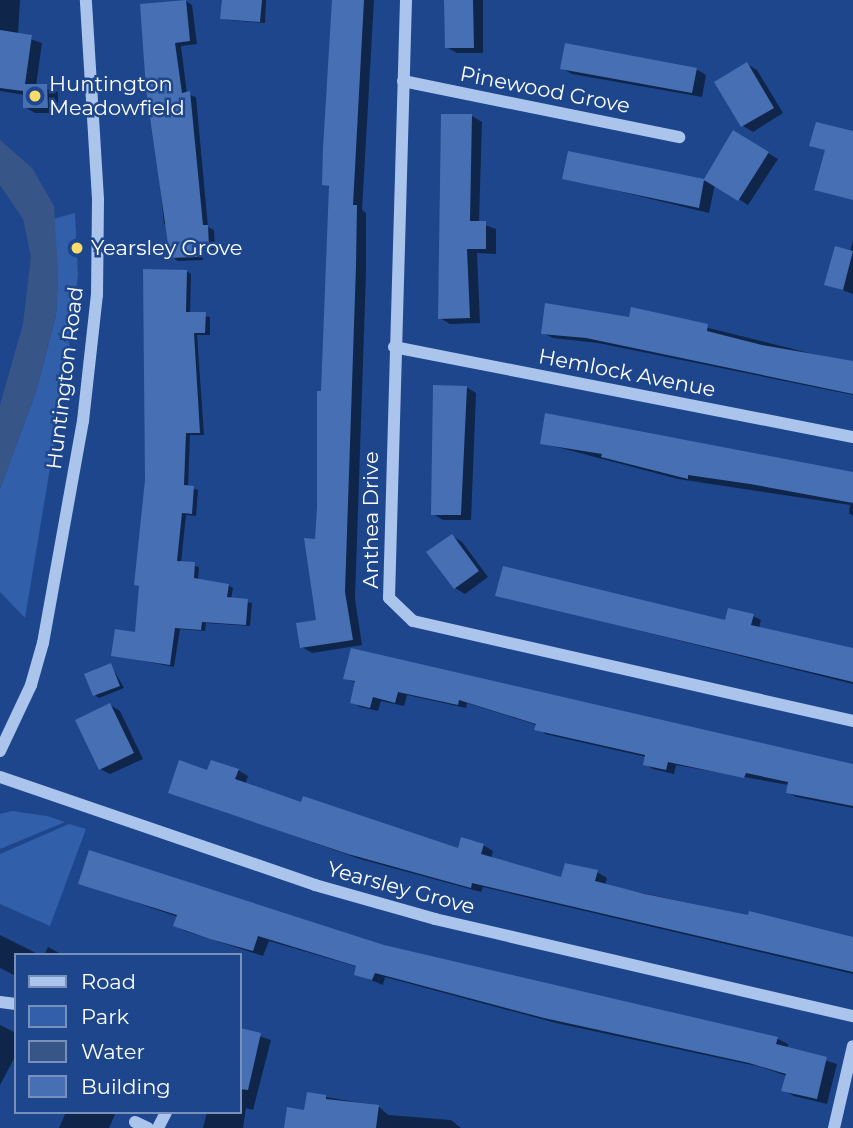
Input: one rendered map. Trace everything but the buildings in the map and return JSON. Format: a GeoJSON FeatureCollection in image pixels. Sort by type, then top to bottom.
{"type":"FeatureCollection","features":[{"type":"Feature","properties":{"kind":"street","name":"Huntington Road"},"geometry":{"type":"LineString","coordinates":[[0,751],[31,685],[43,643],[83,421],[97,295],[98,199],[86,0]]}},
{"type":"Feature","properties":{"kind":"street","name":"Anthea Drive"},"geometry":{"type":"LineString","coordinates":[[406,0],[386,587],[397,610],[413,621],[853,721]]}},
{"type":"Feature","properties":{"kind":"street","name":"Pinewood Grove"},"geometry":{"type":"LineString","coordinates":[[403,81],[679,136]]}},
{"type":"Feature","properties":{"kind":"street","name":"Hemlock Avenue"},"geometry":{"type":"LineString","coordinates":[[394,347],[853,437]]}},
{"type":"Feature","properties":{"kind":"street","name":"Yearsley Grove"},"geometry":{"type":"LineString","coordinates":[[0,777],[315,885],[421,915],[853,1016]]}},
{"type":"Feature","properties":{"kind":"street"},"geometry":{"type":"LineString","coordinates":[[834,1128],[853,1046]]}},
{"type":"Feature","properties":{"kind":"street"},"geometry":{"type":"LineString","coordinates":[[135,1122],[148,1128]]}},
{"type":"Feature","properties":{"kind":"green space"},"geometry":{"type":"Polygon","coordinates":[[[75,213],[78,275],[66,372],[25,618],[0,592],[0,489],[36,392],[56,315],[58,274],[53,219],[75,213]]]}},
{"type":"Feature","properties":{"kind":"green space"},"geometry":{"type":"Polygon","coordinates":[[[12,811],[47,816],[65,822],[0,849],[0,814],[12,811]]]}},
{"type":"Feature","properties":{"kind":"green space"},"geometry":{"type":"Polygon","coordinates":[[[69,824],[86,829],[50,926],[0,904],[0,854],[69,824]]]}},
{"type":"Feature","properties":{"kind":"water"},"geometry":{"type":"Polygon","coordinates":[[[0,140],[32,168],[54,206],[58,274],[56,315],[36,392],[0,489],[0,405],[23,324],[31,257],[23,219],[0,185],[0,140]]]}},
{"type":"Feature","properties":{"kind":"place","name":"Huntington Meadowfield"},"geometry":{"type":"Point","coordinates":[35,96]}},
{"type":"Feature","properties":{"kind":"place","name":"Yearsley Grove"},"geometry":{"type":"Point","coordinates":[77,248]}}]}
